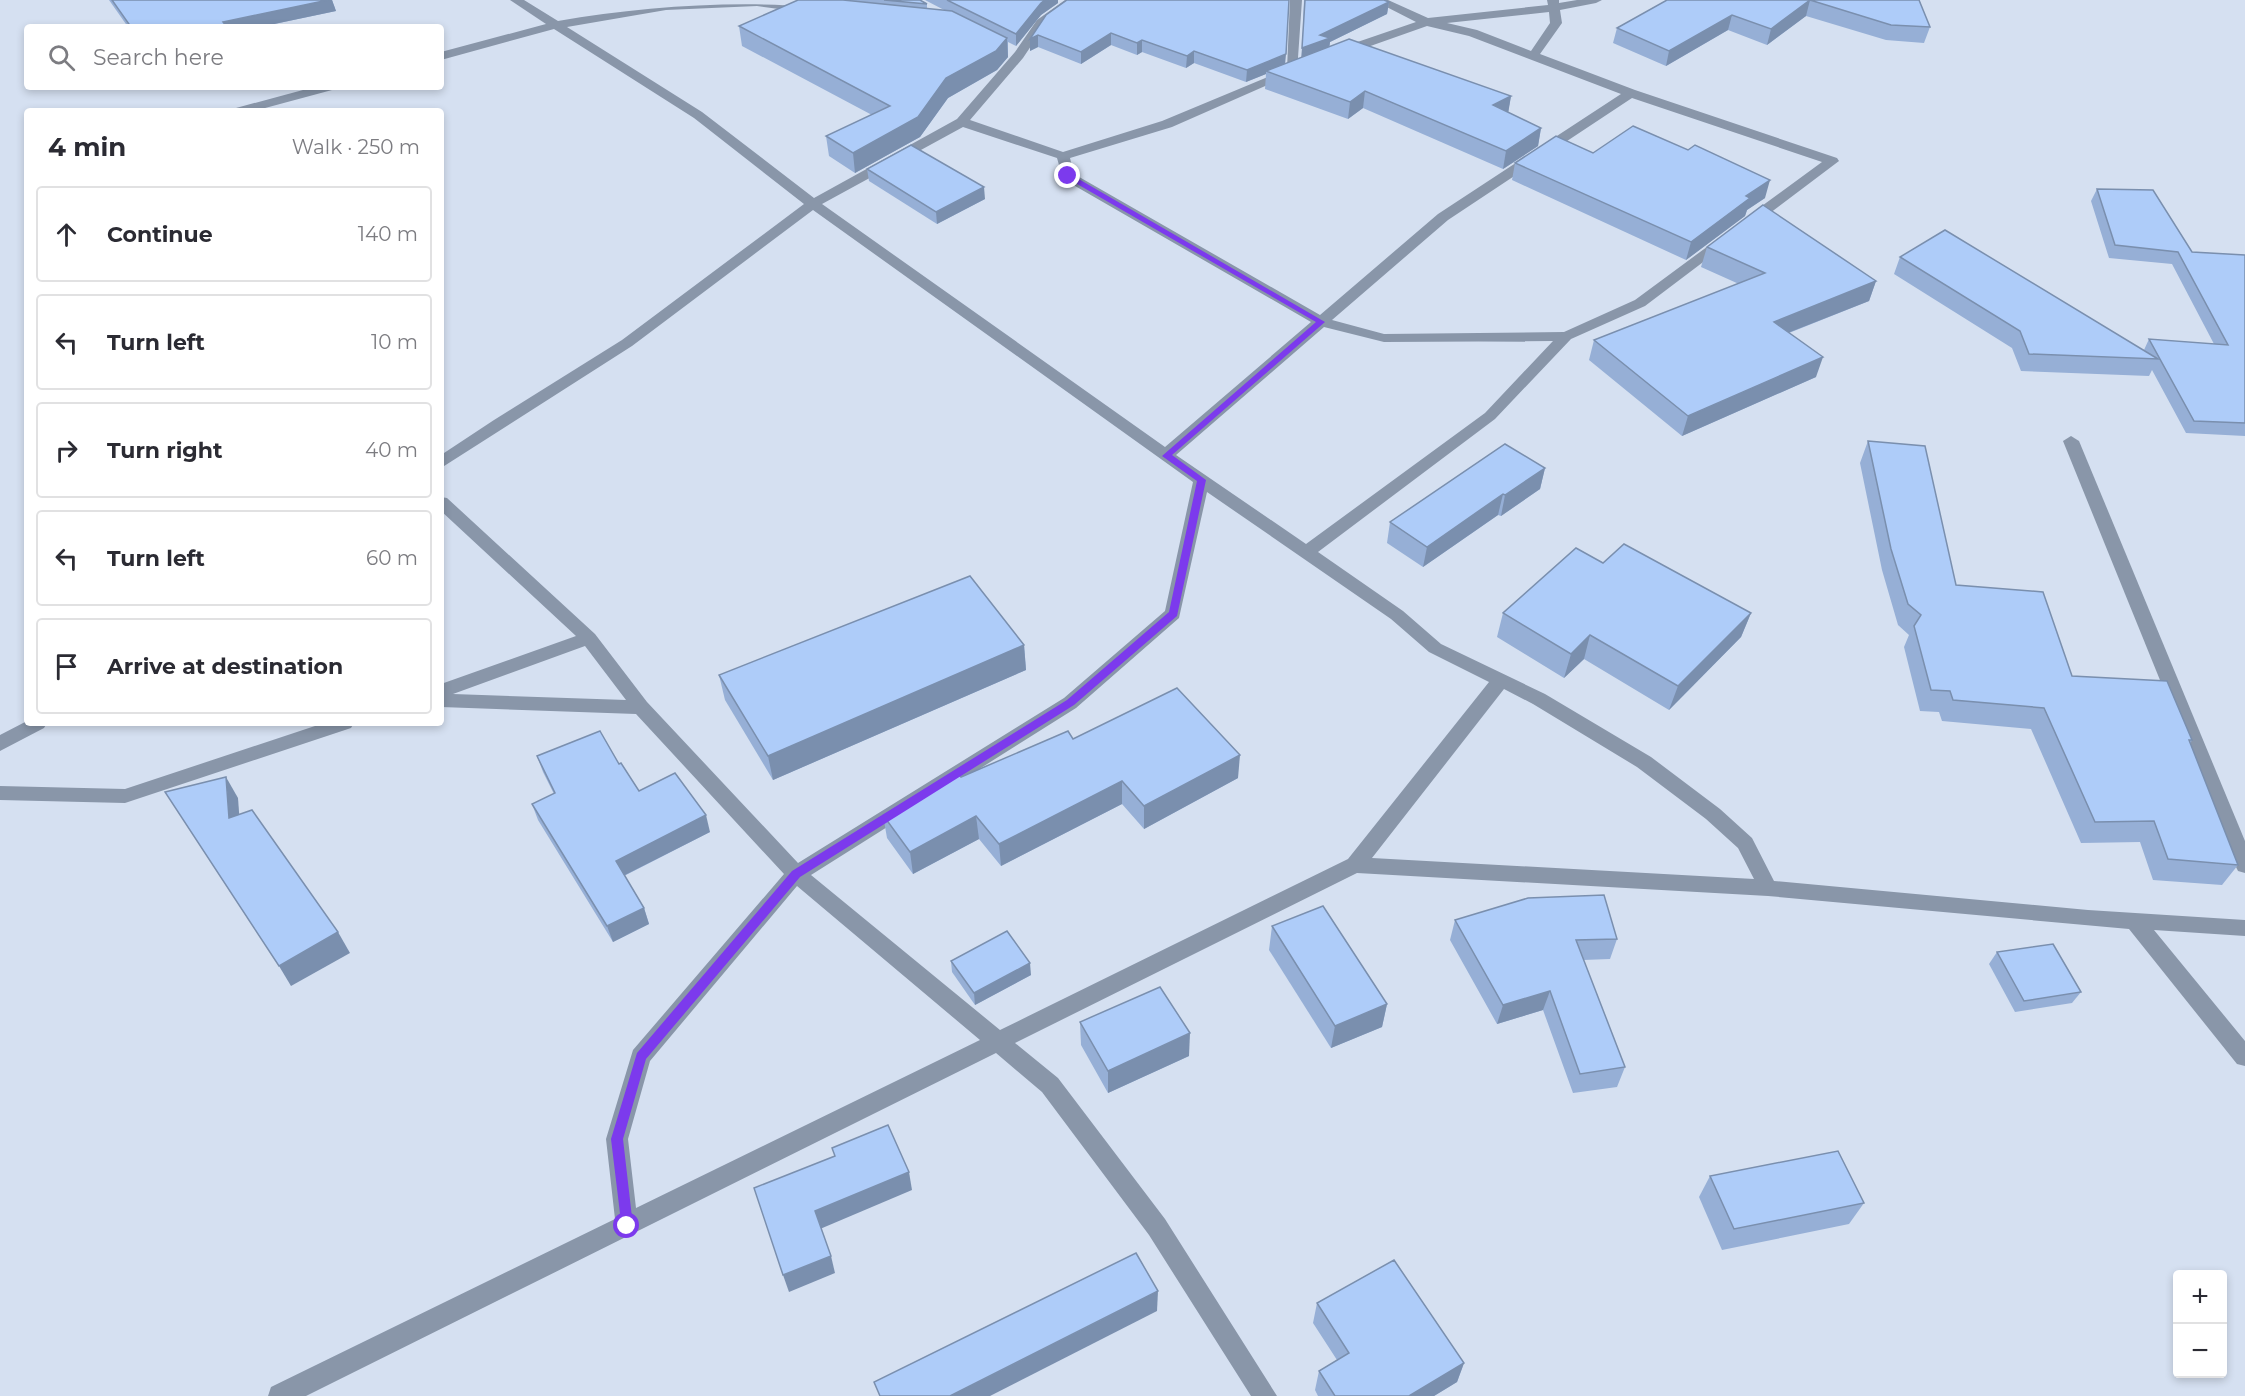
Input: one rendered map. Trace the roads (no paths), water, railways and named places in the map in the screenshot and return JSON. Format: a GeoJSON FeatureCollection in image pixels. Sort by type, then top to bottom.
{"type":"FeatureCollection","features":[{"type":"Feature","properties":{"kind":"street"},"geometry":{"type":"LineString","coordinates":[[516,0],[698,114],[813,204],[1166,456],[1397,615],[1435,648],[1539,699],[1644,762],[1713,814],[1745,843],[1768,888]]}},
{"type":"Feature","properties":{"kind":"street"},"geometry":{"type":"LineString","coordinates":[[444,461],[498,423],[627,343],[813,204],[962,122],[1014,53],[1041,22],[1073,0]]}},
{"type":"Feature","properties":{"kind":"street"},"geometry":{"type":"LineString","coordinates":[[962,122],[1063,156],[1167,124],[1298,67],[1296,0]]}},
{"type":"Feature","properties":{"kind":"street"},"geometry":{"type":"LineString","coordinates":[[1306,552],[1490,416],[1566,336],[1640,303],[1832,161],[1631,93],[1473,33],[1426,22],[1379,0]]}},
{"type":"Feature","properties":{"kind":"street"},"geometry":{"type":"LineString","coordinates":[[1326,57],[1426,22],[1596,0]]}},
{"type":"Feature","properties":{"kind":"street"},"geometry":{"type":"LineString","coordinates":[[444,55],[557,25],[666,6],[757,3],[827,11]]}},
{"type":"Feature","properties":{"kind":"street"},"geometry":{"type":"LineString","coordinates":[[1534,55],[1556,23],[1553,4]]}},
{"type":"Feature","properties":{"kind":"street"},"geometry":{"type":"LineString","coordinates":[[251,108],[317,90]]}},
{"type":"Feature","properties":{"kind":"street"},"geometry":{"type":"LineString","coordinates":[[1166,456],[1443,217],[1631,93]]}},
{"type":"Feature","properties":{"kind":"street"},"geometry":{"type":"LineString","coordinates":[[1063,156],[1068,176],[1321,322],[1383,338],[1566,336]]}},
{"type":"Feature","properties":{"kind":"street"},"geometry":{"type":"LineString","coordinates":[[2071,441],[2245,865]]}},
{"type":"Feature","properties":{"kind":"street"},"geometry":{"type":"LineString","coordinates":[[627,1226],[617,1139],[641,1057],[796,874],[1070,703],[1173,614],[1201,480]]}},
{"type":"Feature","properties":{"kind":"street"},"geometry":{"type":"LineString","coordinates":[[444,505],[589,638],[641,707],[796,874],[1050,1085],[1157,1227],[1265,1396]]}},
{"type":"Feature","properties":{"kind":"street"},"geometry":{"type":"LineString","coordinates":[[444,690],[589,638]]}},
{"type":"Feature","properties":{"kind":"street"},"geometry":{"type":"LineString","coordinates":[[280,1396],[1355,865],[1501,680]]}},
{"type":"Feature","properties":{"kind":"street"},"geometry":{"type":"LineString","coordinates":[[444,700],[641,707]]}},
{"type":"Feature","properties":{"kind":"street"},"geometry":{"type":"LineString","coordinates":[[0,744],[33,726]]}},
{"type":"Feature","properties":{"kind":"street"},"geometry":{"type":"LineString","coordinates":[[0,794],[125,796],[336,726]]}},
{"type":"Feature","properties":{"kind":"street"},"geometry":{"type":"LineString","coordinates":[[1355,865],[1768,888],[2134,921],[2245,928]]}},
{"type":"Feature","properties":{"kind":"street"},"geometry":{"type":"LineString","coordinates":[[2134,921],[2245,1057]]}}]}
